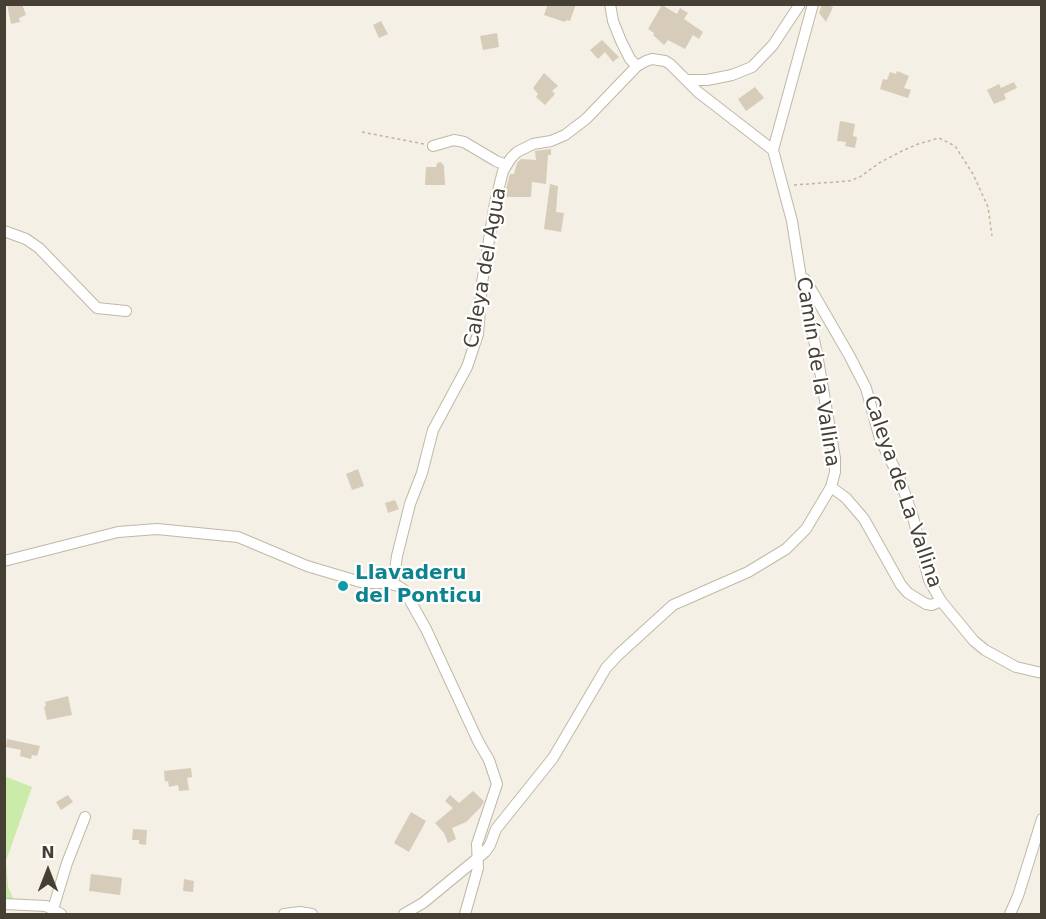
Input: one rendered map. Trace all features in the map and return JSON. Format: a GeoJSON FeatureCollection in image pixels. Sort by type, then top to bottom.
{"type":"FeatureCollection","features":[{"type":"Feature","properties":{"kind":"street"},"geometry":{"type":"LineString","coordinates":[[610,4],[612,21],[630,58],[637,66],[646,61],[665,61],[707,99],[774,150]]}},
{"type":"Feature","properties":{"kind":"street"},"geometry":{"type":"LineString","coordinates":[[686,80],[707,80],[752,68],[773,45],[800,4]]}},
{"type":"Feature","properties":{"kind":"street","name":"Camín de la Vallina"},"geometry":{"type":"LineString","coordinates":[[404,915],[423,903],[477,859],[490,845],[502,820],[553,758],[606,668],[618,655],[673,605],[748,572],[786,549],[806,529],[831,487],[835,472],[835,459],[792,221],[774,150],[813,4]]}},
{"type":"Feature","properties":{"kind":"street","name":"Caleya del Agua"},"geometry":{"type":"LineString","coordinates":[[393,584],[397,556],[410,504],[422,474],[433,430],[467,367],[478,334],[485,259],[495,203],[506,165],[517,152],[525,147],[558,139],[578,126],[637,66]]}},
{"type":"Feature","properties":{"kind":"street"},"geometry":{"type":"LineString","coordinates":[[433,146],[454,140],[464,142],[506,165]]}},
{"type":"Feature","properties":{"kind":"street"},"geometry":{"type":"LineString","coordinates":[[4,231],[26,239],[39,248],[97,308],[126,311]]}},
{"type":"Feature","properties":{"kind":"street","name":"Caleya de La Vallina"},"geometry":{"type":"LineString","coordinates":[[800,272],[866,388],[880,439],[898,477],[915,523],[929,580],[940,601],[985,650],[1016,667],[1041,674]]}},
{"type":"Feature","properties":{"kind":"street"},"geometry":{"type":"LineString","coordinates":[[831,487],[846,498],[864,519],[901,585],[908,593],[926,604],[932,605],[940,601]]}},
{"type":"Feature","properties":{"kind":"street"},"geometry":{"type":"LineString","coordinates":[[4,561],[118,532],[157,529],[238,537],[307,566],[364,583],[393,584],[404,590],[409,596],[495,775],[497,788],[477,844],[476,878],[465,915]]}},
{"type":"Feature","properties":{"kind":"street"},"geometry":{"type":"LineString","coordinates":[[4,904],[46,906],[57,912],[71,852],[85,817]]}},
{"type":"Feature","properties":{"kind":"street"},"geometry":{"type":"LineString","coordinates":[[1010,915],[1041,819]]}},
{"type":"Feature","properties":{"kind":"street"},"geometry":{"type":"LineString","coordinates":[[284,915],[300,912],[312,915]]}},
{"type":"Feature","properties":{"kind":"path"},"geometry":{"type":"LineString","coordinates":[[362,132],[433,146]]}},
{"type":"Feature","properties":{"kind":"path"},"geometry":{"type":"LineString","coordinates":[[784,186],[849,181],[860,177],[871,167],[891,156],[939,138],[955,146],[974,174],[988,207],[992,236]]}},
{"type":"Feature","properties":{"kind":"green space"},"geometry":{"type":"Polygon","coordinates":[[[4,776],[32,787],[6,861],[8,887],[14,900],[5,900],[4,776]]]}},
{"type":"Feature","properties":{"kind":"building"},"geometry":{"type":"Polygon","coordinates":[[[7,4],[22,4],[26,15],[19,18],[20,22],[11,24],[7,4]]]}},
{"type":"Feature","properties":{"kind":"building"},"geometry":{"type":"Polygon","coordinates":[[[548,4],[576,4],[570,21],[565,22],[544,15],[548,4]]]}},
{"type":"Feature","properties":{"kind":"building"},"geometry":{"type":"Polygon","coordinates":[[[822,4],[833,7],[826,22],[819,13],[822,4]]]}},
{"type":"Feature","properties":{"kind":"building"},"geometry":{"type":"Polygon","coordinates":[[[662,5],[677,14],[680,8],[688,13],[684,19],[703,32],[699,39],[693,35],[685,49],[668,40],[664,45],[653,35],[654,33],[648,29],[662,5]]]}},
{"type":"Feature","properties":{"kind":"building"},"geometry":{"type":"Polygon","coordinates":[[[381,21],[388,34],[379,38],[373,25],[381,21]]]}},
{"type":"Feature","properties":{"kind":"building"},"geometry":{"type":"Polygon","coordinates":[[[497,33],[499,47],[483,50],[480,36],[497,33]]]}},
{"type":"Feature","properties":{"kind":"building"},"geometry":{"type":"Polygon","coordinates":[[[602,40],[619,57],[613,62],[605,52],[598,59],[590,50],[602,40]]]}},
{"type":"Feature","properties":{"kind":"building"},"geometry":{"type":"Polygon","coordinates":[[[897,71],[909,76],[904,88],[911,90],[908,98],[880,89],[883,79],[887,80],[890,72],[896,74],[897,71]]]}},
{"type":"Feature","properties":{"kind":"building"},"geometry":{"type":"Polygon","coordinates":[[[544,73],[558,86],[552,91],[555,94],[545,105],[536,97],[538,94],[533,88],[544,73]]]}},
{"type":"Feature","properties":{"kind":"building"},"geometry":{"type":"Polygon","coordinates":[[[1014,82],[1017,88],[1004,94],[1006,99],[994,104],[987,90],[999,84],[1001,88],[1014,82]]]}},
{"type":"Feature","properties":{"kind":"building"},"geometry":{"type":"Polygon","coordinates":[[[755,87],[764,98],[746,111],[738,99],[755,87]]]}},
{"type":"Feature","properties":{"kind":"building"},"geometry":{"type":"Polygon","coordinates":[[[840,121],[855,124],[853,136],[857,137],[855,148],[845,146],[846,142],[837,141],[840,121]]]}},
{"type":"Feature","properties":{"kind":"building"},"geometry":{"type":"Polygon","coordinates":[[[551,149],[551,155],[548,155],[546,184],[532,182],[531,197],[504,197],[510,174],[514,174],[517,163],[521,159],[536,160],[535,151],[551,149]]]}},
{"type":"Feature","properties":{"kind":"building"},"geometry":{"type":"Polygon","coordinates":[[[441,162],[444,166],[445,185],[425,185],[426,167],[436,167],[437,163],[441,162]]]}},
{"type":"Feature","properties":{"kind":"building"},"geometry":{"type":"Polygon","coordinates":[[[550,184],[558,186],[556,212],[564,213],[561,232],[544,229],[550,184]]]}},
{"type":"Feature","properties":{"kind":"building"},"geometry":{"type":"Polygon","coordinates":[[[358,469],[364,486],[352,490],[346,474],[358,469]]]}},
{"type":"Feature","properties":{"kind":"building"},"geometry":{"type":"Polygon","coordinates":[[[395,500],[399,509],[388,513],[385,503],[395,500]]]}},
{"type":"Feature","properties":{"kind":"building"},"geometry":{"type":"Polygon","coordinates":[[[68,696],[72,715],[47,720],[45,702],[68,696]]]}},
{"type":"Feature","properties":{"kind":"building"},"geometry":{"type":"Polygon","coordinates":[[[7,739],[40,746],[37,756],[32,755],[31,759],[20,756],[21,750],[6,747],[7,739]]]}},
{"type":"Feature","properties":{"kind":"building"},"geometry":{"type":"Polygon","coordinates":[[[191,768],[192,777],[187,778],[189,790],[179,791],[178,785],[169,787],[168,781],[165,782],[164,771],[191,768]]]}},
{"type":"Feature","properties":{"kind":"building"},"geometry":{"type":"Polygon","coordinates":[[[473,791],[484,801],[466,822],[452,828],[456,839],[448,843],[444,833],[435,823],[453,808],[445,801],[450,795],[459,803],[473,791]]]}},
{"type":"Feature","properties":{"kind":"building"},"geometry":{"type":"Polygon","coordinates":[[[68,795],[73,802],[61,810],[56,802],[68,795]]]}},
{"type":"Feature","properties":{"kind":"building"},"geometry":{"type":"Polygon","coordinates":[[[411,812],[426,821],[409,852],[394,843],[411,812]]]}},
{"type":"Feature","properties":{"kind":"building"},"geometry":{"type":"Polygon","coordinates":[[[133,829],[147,830],[146,845],[139,844],[139,840],[132,840],[133,829]]]}},
{"type":"Feature","properties":{"kind":"building"},"geometry":{"type":"Polygon","coordinates":[[[91,874],[122,878],[120,895],[89,891],[91,874]]]}},
{"type":"Feature","properties":{"kind":"building"},"geometry":{"type":"Polygon","coordinates":[[[184,879],[194,881],[193,892],[183,891],[184,879]]]}},
{"type":"Feature","properties":{"kind":"place","name":"Llavaderu del Ponticu"},"geometry":{"type":"Point","coordinates":[343,586]}}]}
